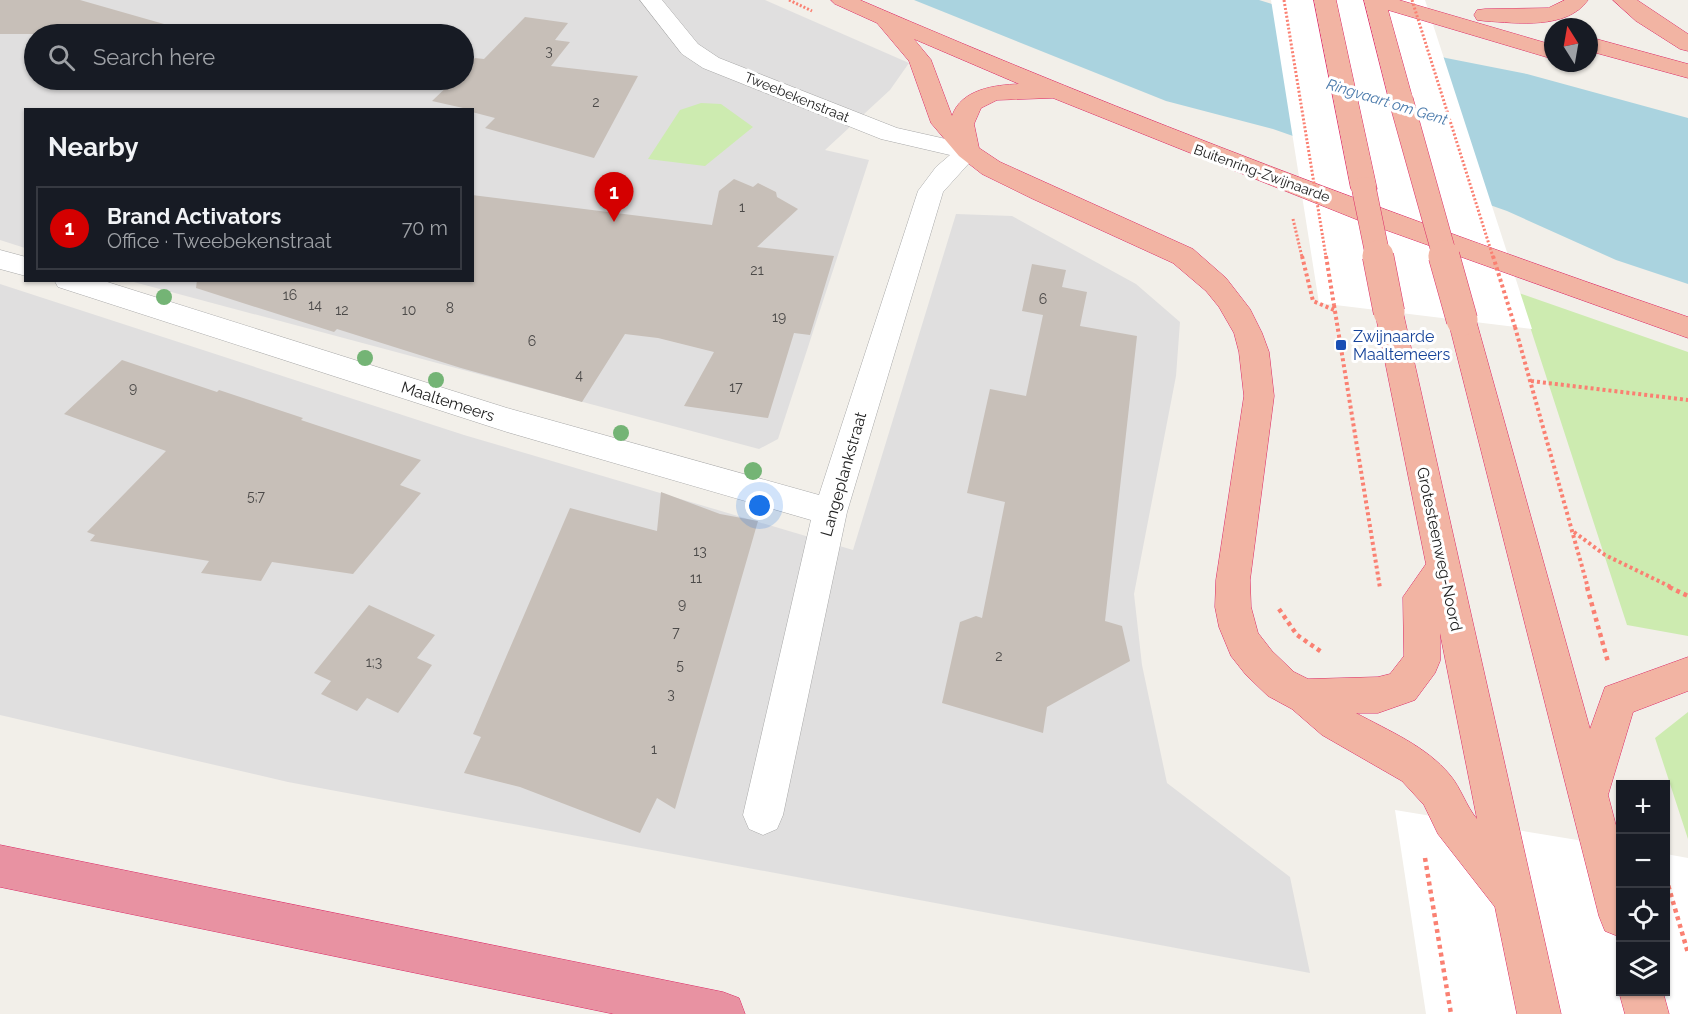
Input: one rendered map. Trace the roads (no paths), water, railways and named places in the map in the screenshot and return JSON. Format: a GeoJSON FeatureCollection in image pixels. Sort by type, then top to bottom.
{"type":"FeatureCollection","features":[{"type":"Feature","properties":{"kind":"highway","name":"Buitenring-Zwijnaarde"},"geometry":{"type":"LineString","coordinates":[[842,0],[1188,146],[1548,280],[1688,328]]}},
{"type":"Feature","properties":{"kind":"highway","name":"Grotesteenweg-Noord"},"geometry":{"type":"LineString","coordinates":[[1325,0],[1389,312],[1539,1014]]}},
{"type":"Feature","properties":{"kind":"highway"},"geometry":{"type":"LineString","coordinates":[[1376,0],[1544,49]]}},
{"type":"Feature","properties":{"kind":"highway"},"geometry":{"type":"LineString","coordinates":[[1376,0],[1616,901]]}},
{"type":"Feature","properties":{"kind":"highway"},"geometry":{"type":"LineString","coordinates":[[1435,0],[1544,31]]}},
{"type":"Feature","properties":{"kind":"highway"},"geometry":{"type":"LineString","coordinates":[[1485,15],[1518,17],[1553,14],[1575,4],[1577,0]]}},
{"type":"Feature","properties":{"kind":"highway"},"geometry":{"type":"LineString","coordinates":[[1624,0],[1644,16],[1688,44]]}},
{"type":"Feature","properties":{"kind":"highway"},"geometry":{"type":"LineString","coordinates":[[884,18],[920,60],[943,123],[968,151],[1001,173],[1183,256],[1202,270],[1235,307],[1247,329],[1254,350],[1259,396],[1233,580],[1233,607],[1237,627],[1245,644],[1259,663],[1281,684],[1305,697],[1335,722],[1416,767],[1438,791],[1452,820],[1515,899]]}},
{"type":"Feature","properties":{"kind":"highway"},"geometry":{"type":"LineString","coordinates":[[1598,46],[1688,71]]}},
{"type":"Feature","properties":{"kind":"highway"},"geometry":{"type":"LineString","coordinates":[[1598,64],[1688,89]]}},
{"type":"Feature","properties":{"kind":"highway"},"geometry":{"type":"LineString","coordinates":[[968,151],[962,126],[965,111],[973,102],[996,93],[1019,90],[1068,96]]}},
{"type":"Feature","properties":{"kind":"highway"},"geometry":{"type":"LineString","coordinates":[[1305,697],[1378,695],[1402,688],[1422,661],[1421,597],[1444,566]]}},
{"type":"Feature","properties":{"kind":"highway"},"geometry":{"type":"LineString","coordinates":[[1588,795],[1618,700],[1688,674]]}},
{"type":"Feature","properties":{"kind":"highway"},"geometry":{"type":"LineString","coordinates":[[0,866],[723,1014]]}},
{"type":"Feature","properties":{"kind":"highway"},"geometry":{"type":"LineString","coordinates":[[1642,996],[1647,1014]]}},
{"type":"Feature","properties":{"kind":"street","name":"Tweebekenstraat"},"geometry":{"type":"LineString","coordinates":[[651,0],[690,49],[711,63],[890,134],[968,151]]}},
{"type":"Feature","properties":{"kind":"street","name":"Langeplankstraat"},"geometry":{"type":"LineString","coordinates":[[763,815],[830,512],[931,191],[945,173],[968,151]]}},
{"type":"Feature","properties":{"kind":"street"},"geometry":{"type":"LineString","coordinates":[[0,259],[24,266]]}},
{"type":"Feature","properties":{"kind":"street","name":"Maaltemeers"},"geometry":{"type":"LineString","coordinates":[[74,282],[507,420],[830,512]]}},
{"type":"Feature","properties":{"kind":"water","name":"Ringvaart om Gent"},"geometry":{"type":"Polygon","coordinates":[[[914,0],[1259,0],[1446,58],[1527,74],[1688,118],[1688,284],[1616,260],[1507,211],[1273,129],[1166,101],[914,0]]]}},
{"type":"Feature","properties":{"kind":"place","name":"Brand Activators"},"geometry":{"type":"Point","coordinates":[614,222]}},
{"type":"Feature","properties":{"kind":"place","name":"Zwijnaarde Maaltemeers"},"geometry":{"type":"Point","coordinates":[1341,345]}}]}
